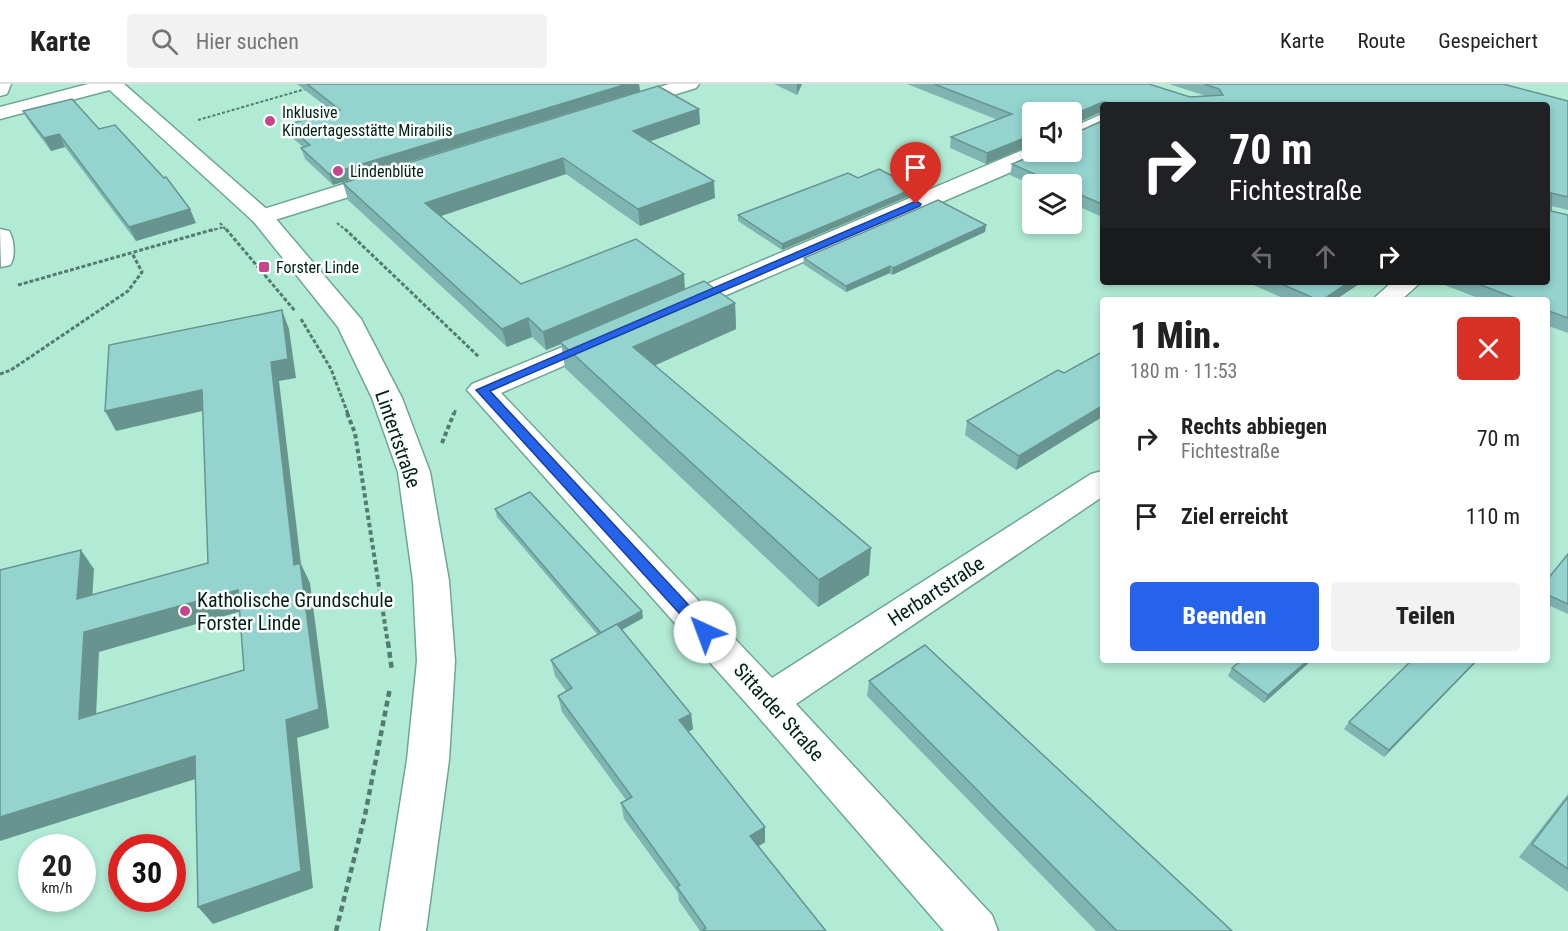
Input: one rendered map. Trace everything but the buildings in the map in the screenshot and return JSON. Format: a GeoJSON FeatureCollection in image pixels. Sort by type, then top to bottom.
{"type":"FeatureCollection","features":[{"type":"Feature","properties":{"kind":"street"},"geometry":{"type":"LineString","coordinates":[[0,90],[1,84]]}},
{"type":"Feature","properties":{"kind":"street"},"geometry":{"type":"LineString","coordinates":[[0,113],[112,84]]}},
{"type":"Feature","properties":{"kind":"street","name":"Lintertstraße"},"geometry":{"type":"LineString","coordinates":[[112,84],[262,217],[351,325],[387,398],[414,472],[431,580],[436,661],[428,759],[403,931]]}},
{"type":"Feature","properties":{"kind":"street"},"geometry":{"type":"LineString","coordinates":[[600,112],[689,84]]}},
{"type":"Feature","properties":{"kind":"street"},"geometry":{"type":"LineString","coordinates":[[1082,130],[1100,121]]}},
{"type":"Feature","properties":{"kind":"street"},"geometry":{"type":"LineString","coordinates":[[656,315],[1022,159]]}},
{"type":"Feature","properties":{"kind":"street"},"geometry":{"type":"LineString","coordinates":[[262,217],[410,170]]}},
{"type":"Feature","properties":{"kind":"street"},"geometry":{"type":"LineString","coordinates":[[0,236],[1,260]]}},
{"type":"Feature","properties":{"kind":"street"},"geometry":{"type":"LineString","coordinates":[[1389,297],[1404,285]]}},
{"type":"Feature","properties":{"kind":"street"},"geometry":{"type":"LineString","coordinates":[[482,390],[623,329]]}},
{"type":"Feature","properties":{"kind":"street","name":"Sittarder Straße"},"geometry":{"type":"LineString","coordinates":[[482,390],[769,701],[975,931]]}},
{"type":"Feature","properties":{"kind":"street","name":"Herbartstraße"},"geometry":{"type":"LineString","coordinates":[[769,701],[1100,483]]}},
{"type":"Feature","properties":{"kind":"path"},"geometry":{"type":"LineString","coordinates":[[164,129],[312,87]]}},
{"type":"Feature","properties":{"kind":"path"},"geometry":{"type":"LineString","coordinates":[[11,287],[262,217]]}},
{"type":"Feature","properties":{"kind":"path"},"geometry":{"type":"LineString","coordinates":[[216,218],[300,317],[331,369],[356,433],[393,675]]}},
{"type":"Feature","properties":{"kind":"path"},"geometry":{"type":"LineString","coordinates":[[330,218],[357,238],[482,390],[445,440],[414,472]]}},
{"type":"Feature","properties":{"kind":"path"},"geometry":{"type":"LineString","coordinates":[[0,374],[11,370],[129,291],[142,272],[132,253]]}},
{"type":"Feature","properties":{"kind":"path"},"geometry":{"type":"LineString","coordinates":[[336,931],[365,815],[390,687]]}},
{"type":"Feature","properties":{"kind":"place","name":"Inklusive Kindertagesstätte Mirabilis"},"geometry":{"type":"Point","coordinates":[270,121]}},
{"type":"Feature","properties":{"kind":"place","name":"Lindenblüte"},"geometry":{"type":"Point","coordinates":[338,171]}},
{"type":"Feature","properties":{"kind":"place","name":"Forster Linde"},"geometry":{"type":"Point","coordinates":[264,267]}},
{"type":"Feature","properties":{"kind":"place","name":"Katholische Grundschule Forster Linde"},"geometry":{"type":"Point","coordinates":[185,611]}},
{"type":"Feature","properties":{"kind":"route"},"geometry":{"type":"LineString","coordinates":[[705,632],[482,390],[916,204]]}}]}
